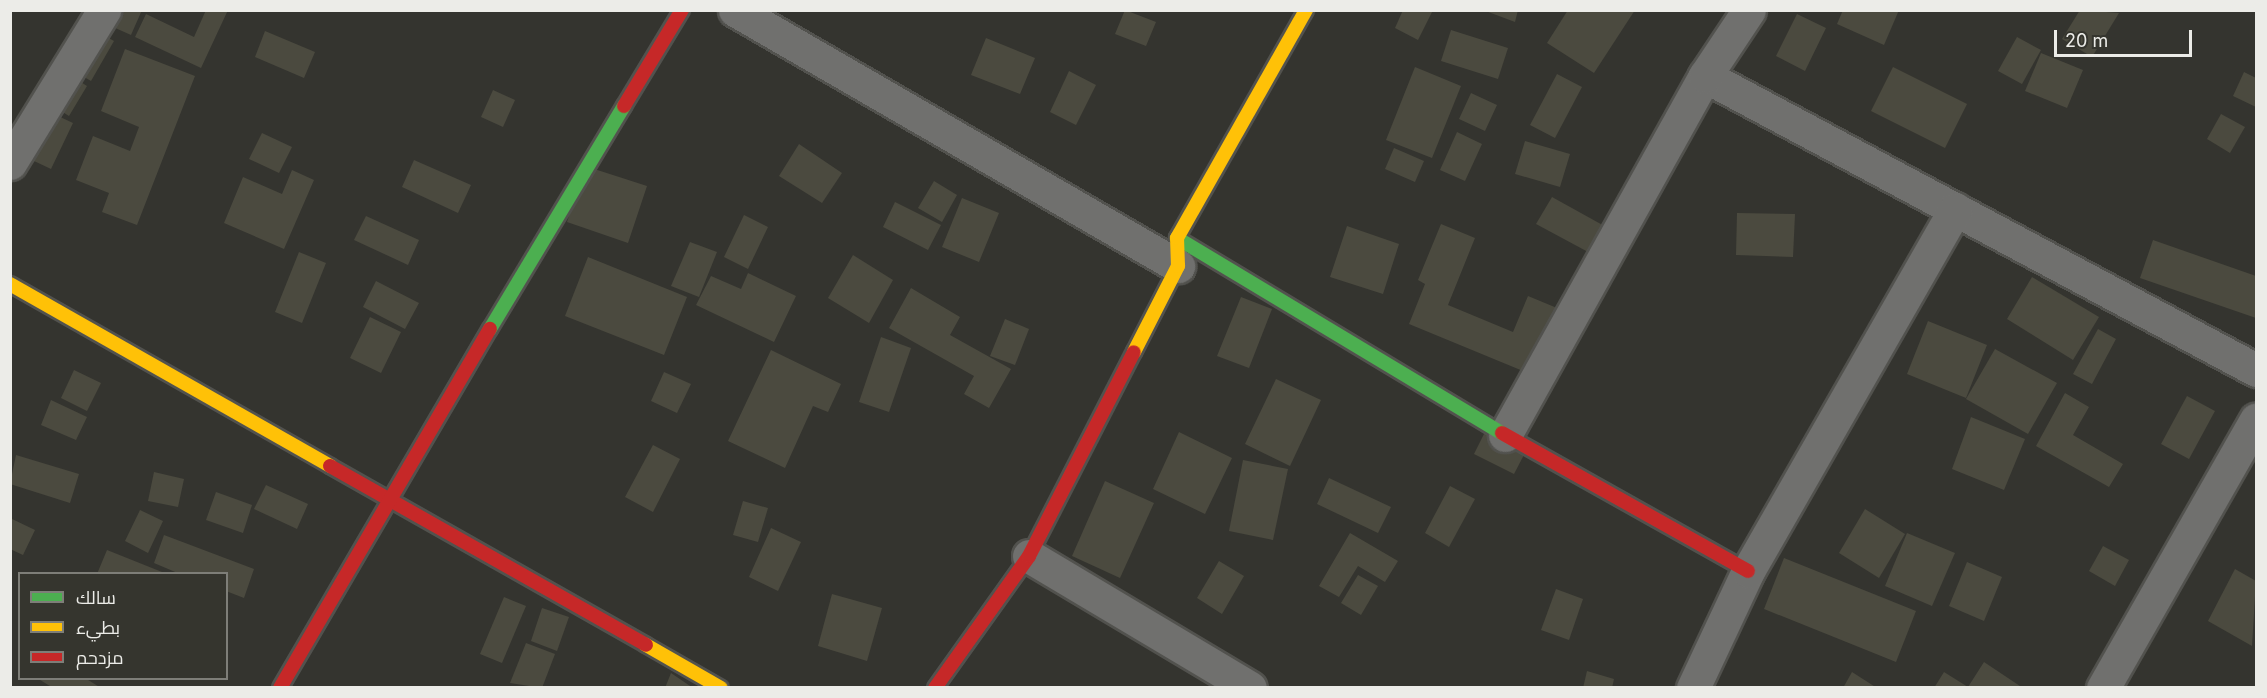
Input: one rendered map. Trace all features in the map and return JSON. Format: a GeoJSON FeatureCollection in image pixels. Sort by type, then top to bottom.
{"type":"FeatureCollection","features":[{"type":"Feature","properties":{"kind":"street"},"geometry":{"type":"LineString","coordinates":[[10,163],[104,10]]}},
{"type":"Feature","properties":{"kind":"street"},"geometry":{"type":"LineString","coordinates":[[279,687],[389,495],[682,10]]}},
{"type":"Feature","properties":{"kind":"street"},"geometry":{"type":"LineString","coordinates":[[735,10],[1177,252],[1748,571]]}},
{"type":"Feature","properties":{"kind":"street"},"geometry":{"type":"LineString","coordinates":[[935,687],[1029,556],[1177,252],[1306,10]]}},
{"type":"Feature","properties":{"kind":"street"},"geometry":{"type":"LineString","coordinates":[[1505,435],[1705,76],[1749,10]]}},
{"type":"Feature","properties":{"kind":"street"},"geometry":{"type":"LineString","coordinates":[[1705,76],[2256,370]]}},
{"type":"Feature","properties":{"kind":"street"},"geometry":{"type":"LineString","coordinates":[[1693,687],[1748,571],[1955,209]]}},
{"type":"Feature","properties":{"kind":"street"},"geometry":{"type":"LineString","coordinates":[[10,284],[389,495],[721,687]]}},
{"type":"Feature","properties":{"kind":"street"},"geometry":{"type":"LineString","coordinates":[[2103,687],[2256,420]]}},
{"type":"Feature","properties":{"kind":"street"},"geometry":{"type":"LineString","coordinates":[[1029,556],[1250,687]]}},
{"type":"Feature","properties":{"kind":"building"},"geometry":{"type":"Polygon","coordinates":[[[88,10],[142,10],[131,35],[86,15],[88,10]]]}},
{"type":"Feature","properties":{"kind":"building"},"geometry":{"type":"Polygon","coordinates":[[[206,10],[228,10],[201,68],[135,37],[146,14],[194,37],[206,10]]]}},
{"type":"Feature","properties":{"kind":"building"},"geometry":{"type":"Polygon","coordinates":[[[1125,10],[1156,22],[1146,46],[1115,34],[1125,10]]]}},
{"type":"Feature","properties":{"kind":"building"},"geometry":{"type":"Polygon","coordinates":[[[1403,10],[1433,10],[1418,40],[1395,28],[1403,10]]]}},
{"type":"Feature","properties":{"kind":"building"},"geometry":{"type":"Polygon","coordinates":[[[1483,10],[1518,10],[1515,22],[1483,10]]]}},
{"type":"Feature","properties":{"kind":"building"},"geometry":{"type":"Polygon","coordinates":[[[1568,10],[1635,10],[1594,73],[1547,43],[1568,10]]]}},
{"type":"Feature","properties":{"kind":"building"},"geometry":{"type":"Polygon","coordinates":[[[1843,10],[1899,10],[1884,45],[1837,24],[1843,10]]]}},
{"type":"Feature","properties":{"kind":"building"},"geometry":{"type":"Polygon","coordinates":[[[2080,10],[2119,13],[2092,57],[2062,39],[2080,10]]]}},
{"type":"Feature","properties":{"kind":"building"},"geometry":{"type":"Polygon","coordinates":[[[1797,14],[1826,28],[1805,71],[1776,56],[1797,14]]]}},
{"type":"Feature","properties":{"kind":"building"},"geometry":{"type":"Polygon","coordinates":[[[77,20],[114,41],[91,81],[53,59],[77,20]]]}},
{"type":"Feature","properties":{"kind":"building"},"geometry":{"type":"Polygon","coordinates":[[[1451,30],[1508,48],[1498,79],[1441,61],[1451,30]]]}},
{"type":"Feature","properties":{"kind":"building"},"geometry":{"type":"Polygon","coordinates":[[[265,31],[315,52],[304,78],[255,57],[265,31]]]}},
{"type":"Feature","properties":{"kind":"building"},"geometry":{"type":"Polygon","coordinates":[[[2017,37],[2041,50],[2022,84],[1998,71],[2017,37]]]}},
{"type":"Feature","properties":{"kind":"building"},"geometry":{"type":"Polygon","coordinates":[[[986,38],[1035,58],[1020,94],[971,75],[986,38]]]}},
{"type":"Feature","properties":{"kind":"building"},"geometry":{"type":"Polygon","coordinates":[[[125,49],[195,76],[137,225],[102,212],[109,193],[76,180],[93,136],[130,151],[139,127],[101,111],[125,49]]]}},
{"type":"Feature","properties":{"kind":"building"},"geometry":{"type":"Polygon","coordinates":[[[2041,53],[2083,70],[2067,108],[2025,91],[2041,53]]]}},
{"type":"Feature","properties":{"kind":"building"},"geometry":{"type":"Polygon","coordinates":[[[51,63],[87,86],[69,116],[32,93],[51,63]]]}},
{"type":"Feature","properties":{"kind":"building"},"geometry":{"type":"Polygon","coordinates":[[[1415,67],[1461,86],[1432,158],[1386,140],[1415,67]]]}},
{"type":"Feature","properties":{"kind":"building"},"geometry":{"type":"Polygon","coordinates":[[[1893,67],[1967,104],[1945,148],[1871,111],[1893,67]]]}},
{"type":"Feature","properties":{"kind":"building"},"geometry":{"type":"Polygon","coordinates":[[[1069,71],[1096,85],[1076,125],[1050,112],[1069,71]]]}},
{"type":"Feature","properties":{"kind":"building"},"geometry":{"type":"Polygon","coordinates":[[[2244,72],[2256,78],[2256,107],[2233,96],[2244,72]]]}},
{"type":"Feature","properties":{"kind":"building"},"geometry":{"type":"Polygon","coordinates":[[[1557,74],[1582,87],[1555,138],[1530,125],[1557,74]]]}},
{"type":"Feature","properties":{"kind":"building"},"geometry":{"type":"Polygon","coordinates":[[[493,90],[515,100],[503,127],[481,117],[493,90]]]}},
{"type":"Feature","properties":{"kind":"building"},"geometry":{"type":"Polygon","coordinates":[[[1471,93],[1497,105],[1485,131],[1459,119],[1471,93]]]}},
{"type":"Feature","properties":{"kind":"building"},"geometry":{"type":"Polygon","coordinates":[[[39,107],[73,123],[51,169],[17,153],[39,107]]]}},
{"type":"Feature","properties":{"kind":"building"},"geometry":{"type":"Polygon","coordinates":[[[2221,114],[2245,127],[2230,153],[2207,139],[2221,114]]]}},
{"type":"Feature","properties":{"kind":"building"},"geometry":{"type":"Polygon","coordinates":[[[1457,132],[1482,144],[1465,181],[1440,170],[1457,132]]]}},
{"type":"Feature","properties":{"kind":"building"},"geometry":{"type":"Polygon","coordinates":[[[262,133],[292,147],[279,173],[249,159],[262,133]]]}},
{"type":"Feature","properties":{"kind":"building"},"geometry":{"type":"Polygon","coordinates":[[[1525,141],[1570,154],[1560,187],[1515,174],[1525,141]]]}},
{"type":"Feature","properties":{"kind":"building"},"geometry":{"type":"Polygon","coordinates":[[[799,144],[842,173],[822,203],[779,176],[799,144]]]}},
{"type":"Feature","properties":{"kind":"building"},"geometry":{"type":"Polygon","coordinates":[[[1394,148],[1424,161],[1415,182],[1385,169],[1394,148]]]}},
{"type":"Feature","properties":{"kind":"building"},"geometry":{"type":"Polygon","coordinates":[[[414,160],[471,185],[458,213],[402,187],[414,160]]]}},
{"type":"Feature","properties":{"kind":"building"},"geometry":{"type":"Polygon","coordinates":[[[585,166],[647,186],[628,243],[567,222],[585,166]]]}},
{"type":"Feature","properties":{"kind":"building"},"geometry":{"type":"Polygon","coordinates":[[[292,170],[314,180],[284,249],[224,223],[243,177],[282,194],[292,170]]]}},
{"type":"Feature","properties":{"kind":"building"},"geometry":{"type":"Polygon","coordinates":[[[934,181],[957,195],[942,222],[918,208],[934,181]]]}},
{"type":"Feature","properties":{"kind":"building"},"geometry":{"type":"Polygon","coordinates":[[[1552,197],[1617,233],[1603,260],[1536,224],[1552,197]]]}},
{"type":"Feature","properties":{"kind":"building"},"geometry":{"type":"Polygon","coordinates":[[[962,198],[999,213],[979,262],[942,247],[962,198]]]}},
{"type":"Feature","properties":{"kind":"building"},"geometry":{"type":"Polygon","coordinates":[[[895,202],[941,225],[928,250],[883,227],[895,202]]]}},
{"type":"Feature","properties":{"kind":"building"},"geometry":{"type":"Polygon","coordinates":[[[1737,213],[1795,214],[1793,257],[1736,255],[1737,213]]]}},
{"type":"Feature","properties":{"kind":"building"},"geometry":{"type":"Polygon","coordinates":[[[744,215],[768,227],[748,269],[724,257],[744,215]]]}},
{"type":"Feature","properties":{"kind":"building"},"geometry":{"type":"Polygon","coordinates":[[[366,216],[419,240],[408,265],[354,240],[366,216]]]}},
{"type":"Feature","properties":{"kind":"building"},"geometry":{"type":"Polygon","coordinates":[[[1441,224],[1475,238],[1448,305],[1513,332],[1528,296],[1557,308],[1530,374],[1409,324],[1425,284],[1418,280],[1441,224]]]}},
{"type":"Feature","properties":{"kind":"building"},"geometry":{"type":"Polygon","coordinates":[[[1347,226],[1399,244],[1383,294],[1330,277],[1347,226]]]}},
{"type":"Feature","properties":{"kind":"building"},"geometry":{"type":"Polygon","coordinates":[[[2153,240],[2256,276],[2256,318],[2140,278],[2153,240]]]}},
{"type":"Feature","properties":{"kind":"building"},"geometry":{"type":"Polygon","coordinates":[[[690,242],[717,252],[699,297],[671,286],[690,242]]]}},
{"type":"Feature","properties":{"kind":"building"},"geometry":{"type":"Polygon","coordinates":[[[299,252],[326,263],[302,323],[275,312],[299,252]]]}},
{"type":"Feature","properties":{"kind":"building"},"geometry":{"type":"Polygon","coordinates":[[[853,255],[893,280],[869,323],[828,298],[853,255]]]}},
{"type":"Feature","properties":{"kind":"building"},"geometry":{"type":"Polygon","coordinates":[[[588,257],[687,297],[664,355],[565,316],[588,257]]]}},
{"type":"Feature","properties":{"kind":"building"},"geometry":{"type":"Polygon","coordinates":[[[748,273],[796,296],[774,342],[696,305],[711,276],[741,289],[748,273]]]}},
{"type":"Feature","properties":{"kind":"building"},"geometry":{"type":"Polygon","coordinates":[[[2032,277],[2099,317],[2073,360],[2007,319],[2032,277]]]}},
{"type":"Feature","properties":{"kind":"building"},"geometry":{"type":"Polygon","coordinates":[[[376,281],[419,303],[405,329],[363,307],[376,281]]]}},
{"type":"Feature","properties":{"kind":"building"},"geometry":{"type":"Polygon","coordinates":[[[911,288],[960,317],[950,335],[1011,369],[989,408],[964,394],[974,376],[889,328],[911,288]]]}},
{"type":"Feature","properties":{"kind":"building"},"geometry":{"type":"Polygon","coordinates":[[[1241,297],[1272,309],[1249,368],[1217,356],[1241,297]]]}},
{"type":"Feature","properties":{"kind":"building"},"geometry":{"type":"Polygon","coordinates":[[[370,317],[401,332],[381,373],[350,358],[370,317]]]}},
{"type":"Feature","properties":{"kind":"building"},"geometry":{"type":"Polygon","coordinates":[[[1005,319],[1029,329],[1015,365],[990,356],[1005,319]]]}},
{"type":"Feature","properties":{"kind":"building"},"geometry":{"type":"Polygon","coordinates":[[[1928,321],[1987,345],[1966,398],[1907,374],[1928,321]]]}},
{"type":"Feature","properties":{"kind":"building"},"geometry":{"type":"Polygon","coordinates":[[[2098,329],[2116,339],[2092,384],[2073,374],[2098,329]]]}},
{"type":"Feature","properties":{"kind":"building"},"geometry":{"type":"Polygon","coordinates":[[[881,337],[911,348],[889,412],[859,402],[881,337]]]}},
{"type":"Feature","properties":{"kind":"building"},"geometry":{"type":"Polygon","coordinates":[[[1995,349],[2057,383],[2028,434],[1966,399],[1995,349]]]}},
{"type":"Feature","properties":{"kind":"building"},"geometry":{"type":"Polygon","coordinates":[[[771,350],[841,384],[828,412],[813,406],[785,468],[728,441],[771,350]]]}},
{"type":"Feature","properties":{"kind":"building"},"geometry":{"type":"Polygon","coordinates":[[[74,370],[101,383],[87,411],[61,398],[74,370]]]}},
{"type":"Feature","properties":{"kind":"building"},"geometry":{"type":"Polygon","coordinates":[[[664,372],[691,384],[677,413],[651,401],[664,372]]]}},
{"type":"Feature","properties":{"kind":"building"},"geometry":{"type":"Polygon","coordinates":[[[1276,379],[1321,400],[1290,466],[1245,444],[1276,379]]]}},
{"type":"Feature","properties":{"kind":"building"},"geometry":{"type":"Polygon","coordinates":[[[2065,393],[2089,407],[2073,435],[2123,464],[2109,487],[2036,446],[2065,393]]]}},
{"type":"Feature","properties":{"kind":"building"},"geometry":{"type":"Polygon","coordinates":[[[2187,396],[2215,411],[2189,459],[2161,444],[2187,396]]]}},
{"type":"Feature","properties":{"kind":"building"},"geometry":{"type":"Polygon","coordinates":[[[51,400],[87,417],[76,440],[41,425],[51,400]]]}},
{"type":"Feature","properties":{"kind":"building"},"geometry":{"type":"Polygon","coordinates":[[[1971,417],[2025,439],[2004,490],[1952,469],[1971,417]]]}},
{"type":"Feature","properties":{"kind":"building"},"geometry":{"type":"Polygon","coordinates":[[[1486,430],[1526,451],[1514,474],[1474,454],[1486,430]]]}},
{"type":"Feature","properties":{"kind":"building"},"geometry":{"type":"Polygon","coordinates":[[[1179,432],[1232,458],[1205,514],[1153,489],[1179,432]]]}},
{"type":"Feature","properties":{"kind":"building"},"geometry":{"type":"Polygon","coordinates":[[[653,445],[680,459],[653,512],[625,497],[653,445]]]}},
{"type":"Feature","properties":{"kind":"building"},"geometry":{"type":"Polygon","coordinates":[[[16,455],[79,474],[70,503],[10,484],[16,455]]]}},
{"type":"Feature","properties":{"kind":"building"},"geometry":{"type":"Polygon","coordinates":[[[1243,460],[1288,469],[1273,540],[1229,531],[1243,460]]]}},
{"type":"Feature","properties":{"kind":"building"},"geometry":{"type":"Polygon","coordinates":[[[154,472],[184,479],[178,507],[148,501],[154,472]]]}},
{"type":"Feature","properties":{"kind":"building"},"geometry":{"type":"Polygon","coordinates":[[[1329,478],[1391,507],[1378,533],[1317,504],[1329,478]]]}},
{"type":"Feature","properties":{"kind":"building"},"geometry":{"type":"Polygon","coordinates":[[[1105,481],[1154,503],[1120,578],[1072,556],[1105,481]]]}},
{"type":"Feature","properties":{"kind":"building"},"geometry":{"type":"Polygon","coordinates":[[[266,485],[308,504],[297,529],[254,509],[266,485]]]}},
{"type":"Feature","properties":{"kind":"building"},"geometry":{"type":"Polygon","coordinates":[[[1450,486],[1475,499],[1449,547],[1425,533],[1450,486]]]}},
{"type":"Feature","properties":{"kind":"building"},"geometry":{"type":"Polygon","coordinates":[[[216,492],[252,505],[243,533],[206,520],[216,492]]]}},
{"type":"Feature","properties":{"kind":"building"},"geometry":{"type":"Polygon","coordinates":[[[743,501],[768,508],[758,542],[733,535],[743,501]]]}},
{"type":"Feature","properties":{"kind":"building"},"geometry":{"type":"Polygon","coordinates":[[[1865,509],[1905,534],[1879,578],[1839,553],[1865,509]]]}},
{"type":"Feature","properties":{"kind":"building"},"geometry":{"type":"Polygon","coordinates":[[[140,510],[163,521],[148,553],[125,541],[140,510]]]}},
{"type":"Feature","properties":{"kind":"building"},"geometry":{"type":"Polygon","coordinates":[[[10,518],[35,530],[23,555],[10,549],[10,518]]]}},
{"type":"Feature","properties":{"kind":"building"},"geometry":{"type":"Polygon","coordinates":[[[771,528],[801,542],[778,591],[749,577],[771,528]]]}},
{"type":"Feature","properties":{"kind":"building"},"geometry":{"type":"Polygon","coordinates":[[[1350,533],[1398,561],[1385,582],[1358,566],[1339,597],[1319,586],[1350,533]]]}},
{"type":"Feature","properties":{"kind":"building"},"geometry":{"type":"Polygon","coordinates":[[[1907,533],[1955,553],[1932,606],[1885,586],[1907,533]]]}},
{"type":"Feature","properties":{"kind":"building"},"geometry":{"type":"Polygon","coordinates":[[[164,535],[254,569],[244,598],[228,592],[228,572],[175,572],[154,563],[164,535]]]}},
{"type":"Feature","properties":{"kind":"building"},"geometry":{"type":"Polygon","coordinates":[[[2103,546],[2129,560],[2115,586],[2089,571],[2103,546]]]}},
{"type":"Feature","properties":{"kind":"building"},"geometry":{"type":"Polygon","coordinates":[[[107,550],[162,572],[98,572],[107,550]]]}},
{"type":"Feature","properties":{"kind":"building"},"geometry":{"type":"Polygon","coordinates":[[[1784,558],[1916,611],[1896,662],[1764,609],[1784,558]]]}},
{"type":"Feature","properties":{"kind":"building"},"geometry":{"type":"Polygon","coordinates":[[[1219,561],[1244,576],[1222,614],[1197,598],[1219,561]]]}},
{"type":"Feature","properties":{"kind":"building"},"geometry":{"type":"Polygon","coordinates":[[[1967,562],[2002,577],[1984,621],[1949,606],[1967,562]]]}},
{"type":"Feature","properties":{"kind":"building"},"geometry":{"type":"Polygon","coordinates":[[[2235,569],[2256,581],[2252,646],[2208,621],[2235,569]]]}},
{"type":"Feature","properties":{"kind":"building"},"geometry":{"type":"Polygon","coordinates":[[[1358,575],[1378,586],[1361,615],[1341,603],[1358,575]]]}},
{"type":"Feature","properties":{"kind":"building"},"geometry":{"type":"Polygon","coordinates":[[[1556,589],[1583,599],[1569,640],[1541,630],[1556,589]]]}},
{"type":"Feature","properties":{"kind":"building"},"geometry":{"type":"Polygon","coordinates":[[[832,594],[882,608],[867,661],[818,646],[832,594]]]}},
{"type":"Feature","properties":{"kind":"building"},"geometry":{"type":"Polygon","coordinates":[[[504,597],[526,606],[502,663],[480,654],[504,597]]]}},
{"type":"Feature","properties":{"kind":"building"},"geometry":{"type":"Polygon","coordinates":[[[542,608],[569,617],[557,651],[531,641],[542,608]]]}},
{"type":"Feature","properties":{"kind":"building"},"geometry":{"type":"Polygon","coordinates":[[[526,643],[555,654],[542,688],[510,683],[526,643]]]}},
{"type":"Feature","properties":{"kind":"building"},"geometry":{"type":"Polygon","coordinates":[[[1984,662],[2023,688],[1934,688],[1944,672],[1968,687],[1984,662]]]}},
{"type":"Feature","properties":{"kind":"building"},"geometry":{"type":"Polygon","coordinates":[[[1587,671],[1614,679],[1612,688],[1583,688],[1587,671]]]}},
{"type":"Feature","properties":{"kind":"building"},"geometry":{"type":"Polygon","coordinates":[[[1852,672],[1877,688],[1843,688],[1852,672]]]}},
{"type":"Feature","properties":{"kind":"building"},"geometry":{"type":"Polygon","coordinates":[[[671,673],[693,688],[665,688],[671,673]]]}},
{"type":"Feature","properties":{"kind":"building"},"geometry":{"type":"Polygon","coordinates":[[[40,680],[88,680],[101,688],[53,688],[40,680]]]}},
{"type":"Feature","properties":{"kind":"traffic: fast"},"geometry":{"type":"LineString","coordinates":[[490,329],[624,106]]}},
{"type":"Feature","properties":{"kind":"traffic: fast"},"geometry":{"type":"LineString","coordinates":[[1177,238],[1502,433]]}},
{"type":"Feature","properties":{"kind":"traffic: slow"},"geometry":{"type":"LineString","coordinates":[[1134,352],[1178,266],[1177,238],[1306,10]]}},
{"type":"Feature","properties":{"kind":"traffic: slow"},"geometry":{"type":"LineString","coordinates":[[10,284],[330,466]]}},
{"type":"Feature","properties":{"kind":"traffic: slow"},"geometry":{"type":"LineString","coordinates":[[646,645],[721,688]]}},
{"type":"Feature","properties":{"kind":"traffic: jam"},"geometry":{"type":"LineString","coordinates":[[624,106],[682,10]]}},
{"type":"Feature","properties":{"kind":"traffic: jam"},"geometry":{"type":"LineString","coordinates":[[280,688],[490,329]]}},
{"type":"Feature","properties":{"kind":"traffic: jam"},"geometry":{"type":"LineString","coordinates":[[935,688],[1029,556],[1134,352]]}},
{"type":"Feature","properties":{"kind":"traffic: jam"},"geometry":{"type":"LineString","coordinates":[[1502,433],[1748,571]]}},
{"type":"Feature","properties":{"kind":"traffic: jam"},"geometry":{"type":"LineString","coordinates":[[330,466],[646,645]]}}]}
